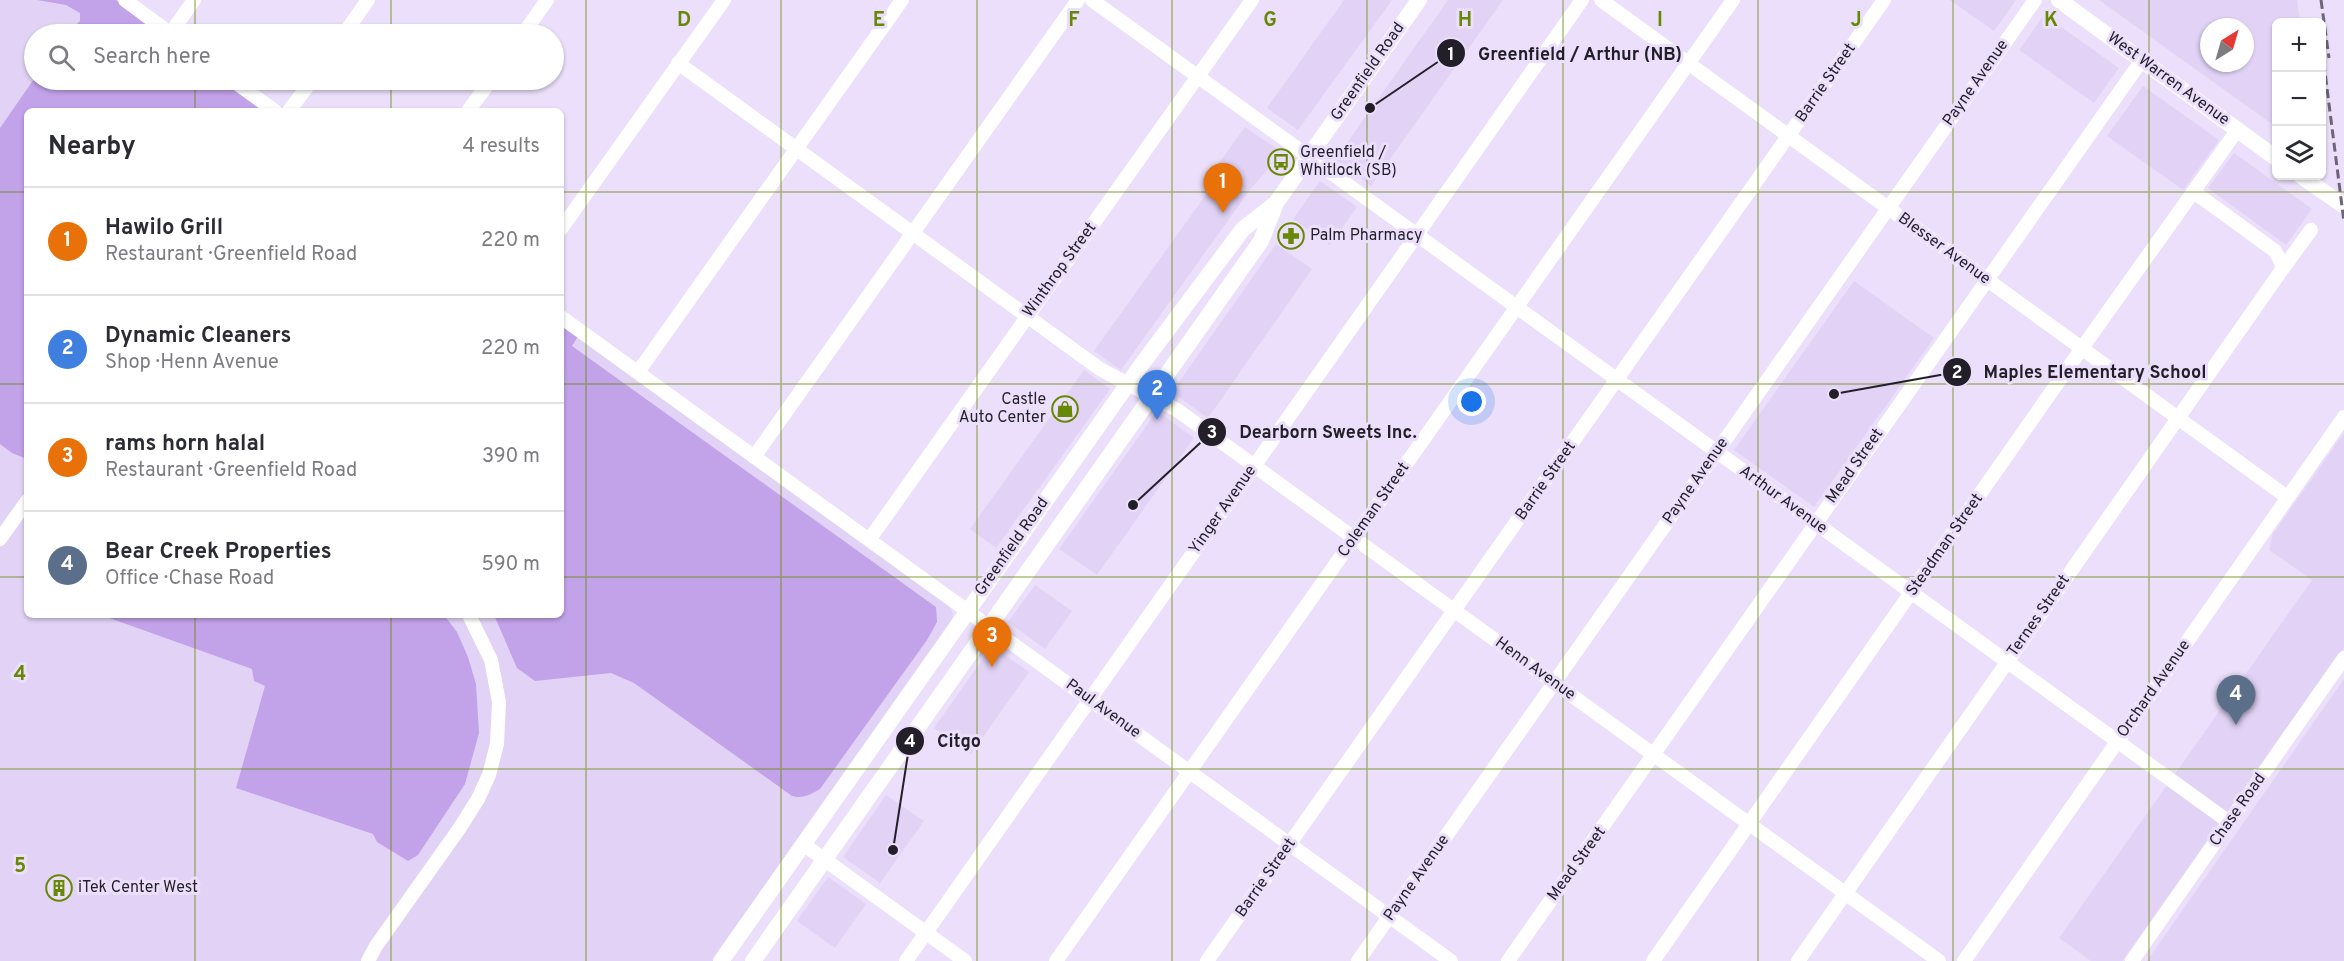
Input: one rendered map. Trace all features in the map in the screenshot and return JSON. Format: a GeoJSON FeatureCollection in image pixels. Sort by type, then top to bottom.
{"type":"FeatureCollection","features":[{"type":"Feature","properties":{"kind":"main road","name":"Greenfield Road"},"geometry":{"type":"LineString","coordinates":[[753,961],[1261,241],[1276,203],[1419,0]]}},
{"type":"Feature","properties":{"kind":"main road","name":"West Warren Avenue"},"geometry":{"type":"LineString","coordinates":[[2059,0],[2272,154]]}},
{"type":"Feature","properties":{"kind":"main road"},"geometry":{"type":"LineString","coordinates":[[2307,180],[2344,206]]}},
{"type":"Feature","properties":{"kind":"main road","name":"Greenfield Road"},"geometry":{"type":"LineString","coordinates":[[721,961],[1127,385],[1244,229],[1276,203]]}},
{"type":"Feature","properties":{"kind":"main road"},"geometry":{"type":"LineString","coordinates":[[1064,474],[1085,490]]}},
{"type":"Feature","properties":{"kind":"street"},"geometry":{"type":"LineString","coordinates":[[124,0],[156,24]]}},
{"type":"Feature","properties":{"kind":"street"},"geometry":{"type":"LineString","coordinates":[[177,24],[194,0]]}},
{"type":"Feature","properties":{"kind":"street"},"geometry":{"type":"LineString","coordinates":[[351,24],[368,0]]}},
{"type":"Feature","properties":{"kind":"street"},"geometry":{"type":"LineString","coordinates":[[530,24],[547,0]]}},
{"type":"Feature","properties":{"kind":"street"},"geometry":{"type":"LineString","coordinates":[[564,225],[724,0]]}},
{"type":"Feature","properties":{"kind":"street"},"geometry":{"type":"LineString","coordinates":[[638,372],[902,0]]}},
{"type":"Feature","properties":{"kind":"street"},"geometry":{"type":"LineString","coordinates":[[754,457],[1078,0]]}},
{"type":"Feature","properties":{"kind":"street","name":"Arthur Avenue"},"geometry":{"type":"LineString","coordinates":[[1092,0],[2229,822]]}},
{"type":"Feature","properties":{"kind":"street","name":"Winthrop Street"},"geometry":{"type":"LineString","coordinates":[[869,540],[1252,0]]}},
{"type":"Feature","properties":{"kind":"street","name":"Yinger Avenue"},"geometry":{"type":"LineString","coordinates":[[906,961],[1582,0]]}},
{"type":"Feature","properties":{"kind":"street","name":"Blesser Avenue"},"geometry":{"type":"LineString","coordinates":[[1601,0],[2287,497]]}},
{"type":"Feature","properties":{"kind":"street","name":"Coleman Street"},"geometry":{"type":"LineString","coordinates":[[1056,961],[1733,0]]}},
{"type":"Feature","properties":{"kind":"street","name":"Barrie Street"},"geometry":{"type":"LineString","coordinates":[[1207,961],[1884,0]]}},
{"type":"Feature","properties":{"kind":"street","name":"Payne Avenue"},"geometry":{"type":"LineString","coordinates":[[1358,961],[2035,0]]}},
{"type":"Feature","properties":{"kind":"street","name":"Mead Street"},"geometry":{"type":"LineString","coordinates":[[1508,961],[2142,60]]}},
{"type":"Feature","properties":{"kind":"street","name":"Henn Avenue"},"geometry":{"type":"LineString","coordinates":[[678,63],[1100,369],[1177,410],[1939,961]]}},
{"type":"Feature","properties":{"kind":"street"},"geometry":{"type":"LineString","coordinates":[[246,90],[270,108]]}},
{"type":"Feature","properties":{"kind":"street"},"geometry":{"type":"LineString","coordinates":[[291,108],[305,90]]}},
{"type":"Feature","properties":{"kind":"street"},"geometry":{"type":"LineString","coordinates":[[470,108],[484,90]]}},
{"type":"Feature","properties":{"kind":"street","name":"Steadman Street"},"geometry":{"type":"LineString","coordinates":[[1653,961],[2081,349],[2238,129]]}},
{"type":"Feature","properties":{"kind":"street"},"geometry":{"type":"LineString","coordinates":[[2194,192],[2275,251],[2282,264],[2281,271]]}},
{"type":"Feature","properties":{"kind":"street","name":"Ternes Street"},"geometry":{"type":"LineString","coordinates":[[1798,961],[2311,230]]}},
{"type":"Feature","properties":{"kind":"street","name":"Paul Avenue"},"geometry":{"type":"LineString","coordinates":[[564,319],[1451,961]]}},
{"type":"Feature","properties":{"kind":"street","name":"Orchard Avenue"},"geometry":{"type":"LineString","coordinates":[[1964,961],[2344,417]]}},
{"type":"Feature","properties":{"kind":"street"},"geometry":{"type":"LineString","coordinates":[[0,539],[24,505]]}},
{"type":"Feature","properties":{"kind":"street"},"geometry":{"type":"LineString","coordinates":[[368,961],[376,946],[478,799],[489,775],[497,744],[499,702],[491,660],[470,618]]}},
{"type":"Feature","properties":{"kind":"street","name":"Chase Road"},"geometry":{"type":"LineString","coordinates":[[2132,961],[2344,658]]}},
{"type":"Feature","properties":{"kind":"street"},"geometry":{"type":"LineString","coordinates":[[803,844],[965,961]]}},
{"type":"Feature","properties":{"kind":"shaded area"},"geometry":{"type":"Polygon","coordinates":[[[0,0],[116,0],[150,24],[24,24],[24,90],[32,90],[28,108],[24,108],[24,618],[564,618],[564,325],[938,595],[951,608],[952,621],[713,961],[0,961],[0,0]]]}},
{"type":"Feature","properties":{"kind":"shaded area"},"geometry":{"type":"Polygon","coordinates":[[[37,0],[116,0],[150,24],[77,24],[80,21],[80,13],[66,5],[37,0]]]}},
{"type":"Feature","properties":{"kind":"shaded area"},"geometry":{"type":"Polygon","coordinates":[[[1344,0],[1392,0],[1298,130],[1267,108],[1344,0]]]}},
{"type":"Feature","properties":{"kind":"shaded area"},"geometry":{"type":"Polygon","coordinates":[[[1448,0],[1503,0],[1371,186],[1335,160],[1448,0]]]}},
{"type":"Feature","properties":{"kind":"shaded area"},"geometry":{"type":"Polygon","coordinates":[[[1950,0],[2016,0],[1994,31],[1950,0]]]}},
{"type":"Feature","properties":{"kind":"shaded area"},"geometry":{"type":"Polygon","coordinates":[[[2099,0],[2297,0],[2299,18],[2272,18],[2272,124],[2099,0]]]}},
{"type":"Feature","properties":{"kind":"shaded area"},"geometry":{"type":"Polygon","coordinates":[[[2044,15],[2119,68],[2094,103],[2019,50],[2044,15]]]}},
{"type":"Feature","properties":{"kind":"shaded area"},"geometry":{"type":"Polygon","coordinates":[[[2143,86],[2219,140],[2183,190],[2107,136],[2143,86]]]}},
{"type":"Feature","properties":{"kind":"shaded area"},"geometry":{"type":"Polygon","coordinates":[[[26,90],[240,90],[265,108],[24,108],[24,458],[12,453],[0,444],[0,128],[26,90]]]}},
{"type":"Feature","properties":{"kind":"shaded area"},"geometry":{"type":"Polygon","coordinates":[[[1245,127],[1283,153],[1252,187],[1121,370],[1094,351],[1225,168],[1219,163],[1245,127]]]}},
{"type":"Feature","properties":{"kind":"shaded area"},"geometry":{"type":"Polygon","coordinates":[[[2234,153],[2312,209],[2286,245],[2208,188],[2234,153]]]}},
{"type":"Feature","properties":{"kind":"shaded area"},"geometry":{"type":"Polygon","coordinates":[[[1320,181],[1357,207],[1330,245],[1293,219],[1320,181]]]}},
{"type":"Feature","properties":{"kind":"shaded area"},"geometry":{"type":"Polygon","coordinates":[[[1276,244],[1312,269],[1208,418],[1172,392],[1276,244]]]}},
{"type":"Feature","properties":{"kind":"shaded area"},"geometry":{"type":"Polygon","coordinates":[[[1854,281],[1934,338],[1814,507],[1734,450],[1854,281]]]}},
{"type":"Feature","properties":{"kind":"shaded area"},"geometry":{"type":"Polygon","coordinates":[[[564,325],[579,335],[572,346],[936,607],[937,622],[927,640],[820,789],[803,796],[792,796],[634,683],[611,673],[535,681],[517,668],[495,618],[564,618],[564,325]]]}},
{"type":"Feature","properties":{"kind":"shaded area"},"geometry":{"type":"Polygon","coordinates":[[[1084,370],[1110,389],[996,548],[970,529],[1084,370]]]}},
{"type":"Feature","properties":{"kind":"shaded area"},"geometry":{"type":"Polygon","coordinates":[[[1157,411],[1194,438],[1097,575],[1059,549],[1157,411]]]}},
{"type":"Feature","properties":{"kind":"shaded area"},"geometry":{"type":"Polygon","coordinates":[[[2344,433],[2344,648],[2122,961],[2091,961],[2059,938],[2312,580],[2269,550],[2273,534],[2344,433]]]}},
{"type":"Feature","properties":{"kind":"shaded area"},"geometry":{"type":"Polygon","coordinates":[[[1035,585],[1072,611],[1045,649],[1008,622],[1035,585]]]}},
{"type":"Feature","properties":{"kind":"shaded area"},"geometry":{"type":"Polygon","coordinates":[[[109,618],[446,618],[457,632],[476,684],[479,733],[465,784],[418,855],[408,861],[377,842],[373,834],[236,788],[265,686],[254,681],[252,669],[109,618]]]}},
{"type":"Feature","properties":{"kind":"shaded area"},"geometry":{"type":"Polygon","coordinates":[[[992,646],[1029,672],[971,754],[934,728],[992,646]]]}},
{"type":"Feature","properties":{"kind":"shaded area"},"geometry":{"type":"Polygon","coordinates":[[[2344,679],[2344,961],[2147,961],[2344,679]]]}},
{"type":"Feature","properties":{"kind":"shaded area"},"geometry":{"type":"Polygon","coordinates":[[[886,795],[924,821],[880,883],[843,857],[886,795]]]}},
{"type":"Feature","properties":{"kind":"shaded area"},"geometry":{"type":"Polygon","coordinates":[[[828,877],[866,904],[835,948],[797,921],[828,877]]]}},
{"type":"Feature","properties":{"kind":"railway"},"geometry":{"type":"LineString","coordinates":[[2321,0],[2329,58]]}},
{"type":"Feature","properties":{"kind":"railway"},"geometry":{"type":"LineString","coordinates":[[2325,72],[2344,222]]}},
{"type":"Feature","properties":{"kind":"place","name":"Greenfield / Arthur (NB)"},"geometry":{"type":"Point","coordinates":[1370,108]}},
{"type":"Feature","properties":{"kind":"place","name":"Greenfield / Whitlock (SB)"},"geometry":{"type":"Point","coordinates":[1281,162]}},
{"type":"Feature","properties":{"kind":"place","name":"Hawilo Grill"},"geometry":{"type":"Point","coordinates":[1223,213]}},
{"type":"Feature","properties":{"kind":"place","name":"Palm Pharmacy"},"geometry":{"type":"Point","coordinates":[1291,236]}},
{"type":"Feature","properties":{"kind":"place","name":"Maples Elementary School"},"geometry":{"type":"Point","coordinates":[1834,394]}},
{"type":"Feature","properties":{"kind":"place","name":"Castle Auto Center"},"geometry":{"type":"Point","coordinates":[1065,409]}},
{"type":"Feature","properties":{"kind":"place","name":"Dynamic Cleaners"},"geometry":{"type":"Point","coordinates":[1157,420]}},
{"type":"Feature","properties":{"kind":"place","name":"Dearborn Sweets Inc."},"geometry":{"type":"Point","coordinates":[1133,505]}},
{"type":"Feature","properties":{"kind":"place","name":"rams horn halal"},"geometry":{"type":"Point","coordinates":[992,667]}},
{"type":"Feature","properties":{"kind":"place","name":"Bear Creek Properties"},"geometry":{"type":"Point","coordinates":[2236,725]}},
{"type":"Feature","properties":{"kind":"place","name":"Citgo"},"geometry":{"type":"Point","coordinates":[893,850]}},
{"type":"Feature","properties":{"kind":"place","name":"iTek Center West"},"geometry":{"type":"Point","coordinates":[59,888]}}]}
